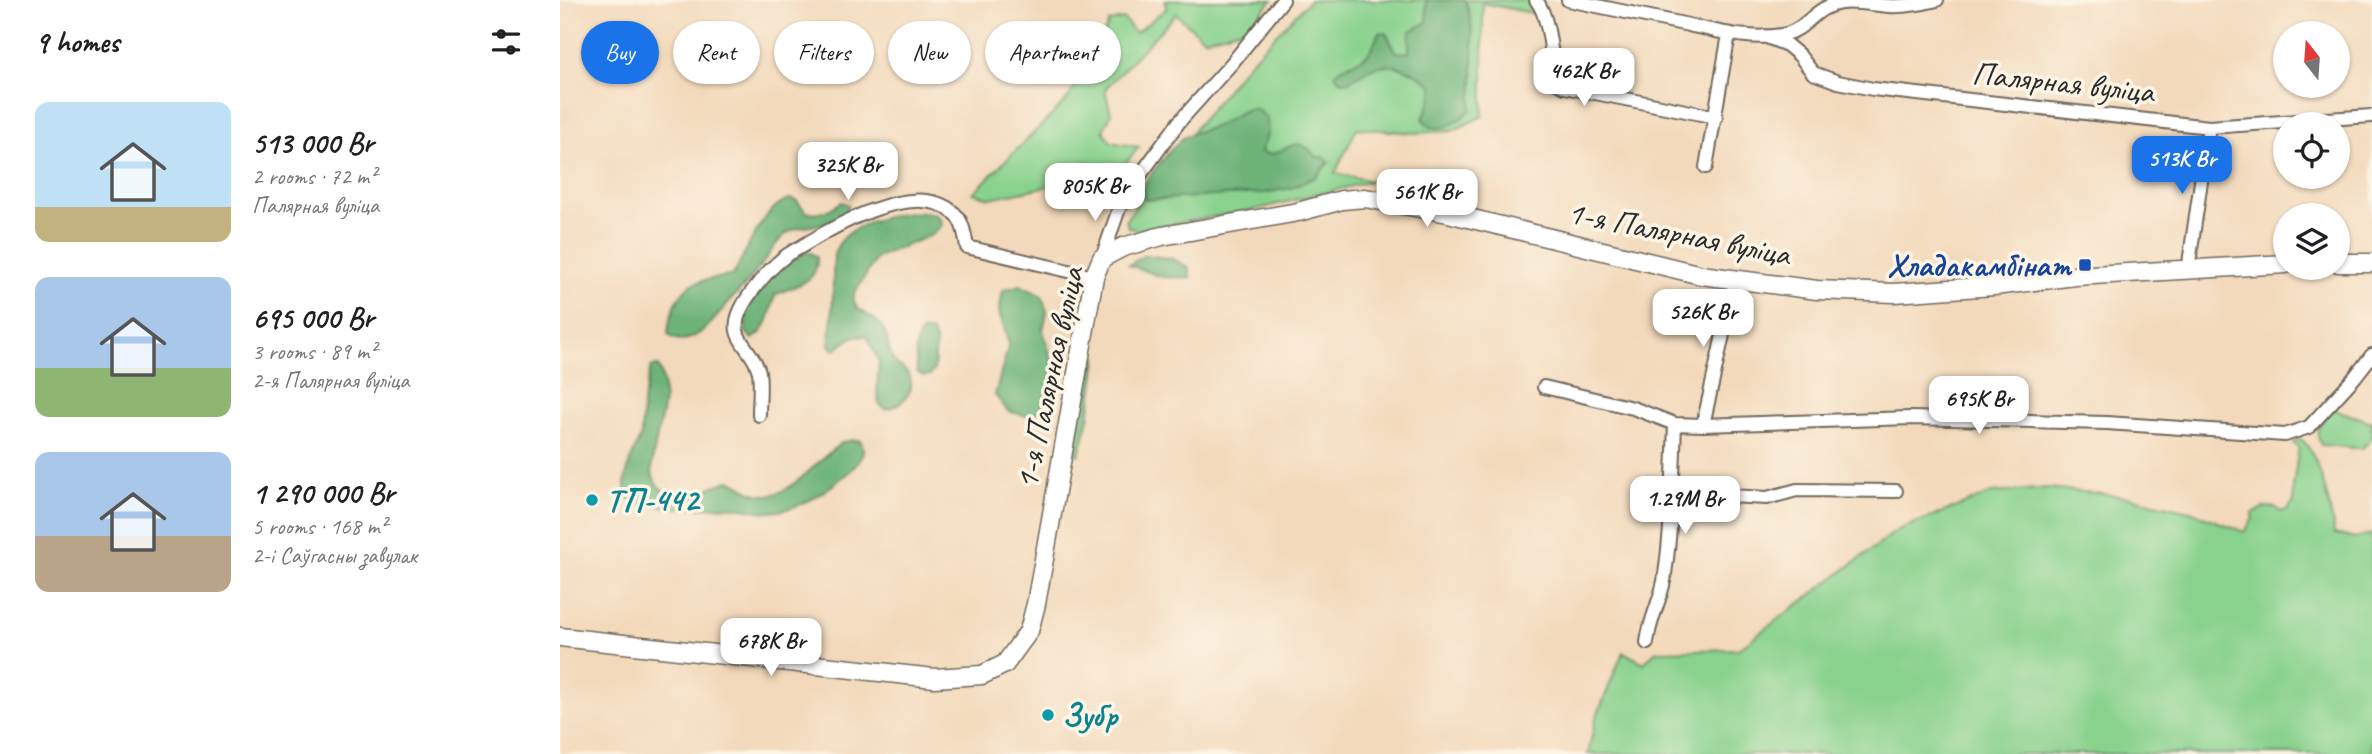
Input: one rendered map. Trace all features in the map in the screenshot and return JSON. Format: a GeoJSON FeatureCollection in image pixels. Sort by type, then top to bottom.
{"type":"FeatureCollection","features":[{"type":"Feature","properties":{"kind":"street"},"geometry":{"type":"LineString","coordinates":[[1102,258],[1115,214],[1125,195],[1179,122],[1283,0]]}},
{"type":"Feature","properties":{"kind":"street"},"geometry":{"type":"LineString","coordinates":[[1536,0],[1541,6],[1555,82],[1565,87],[1716,117]]}},
{"type":"Feature","properties":{"kind":"street","name":"Палярная вуліца"},"geometry":{"type":"LineString","coordinates":[[1568,0],[1729,34],[1764,36],[1787,34],[1801,27],[1822,9],[1836,3],[1902,6],[1937,0]]}},
{"type":"Feature","properties":{"kind":"street"},"geometry":{"type":"LineString","coordinates":[[1706,167],[1729,34]]}},
{"type":"Feature","properties":{"kind":"street","name":"Палярная вуліца"},"geometry":{"type":"LineString","coordinates":[[1764,36],[1787,45],[1813,73],[1838,82],[1873,89],[2209,127],[2372,116]]}},
{"type":"Feature","properties":{"kind":"street"},"geometry":{"type":"LineString","coordinates":[[2188,270],[2209,127]]}},
{"type":"Feature","properties":{"kind":"street","name":"1-я Палярная вуліца"},"geometry":{"type":"LineString","coordinates":[[560,637],[934,677],[982,675],[1005,664],[1029,631],[1036,604],[1094,277],[1102,258],[1123,247],[1162,236],[1298,212],[1342,200],[1365,198],[1448,213],[1661,266],[1735,281],[1817,290],[1894,293],[1994,286],[2075,276],[2273,265]]}},
{"type":"Feature","properties":{"kind":"street"},"geometry":{"type":"LineString","coordinates":[[758,415],[759,372],[752,355],[737,334],[741,309],[782,259],[861,214],[891,204],[916,201],[934,203],[957,215],[967,247],[1094,277]]}},
{"type":"Feature","properties":{"kind":"street"},"geometry":{"type":"LineString","coordinates":[[2350,263],[2372,263]]}},
{"type":"Feature","properties":{"kind":"street"},"geometry":{"type":"LineString","coordinates":[[1703,425],[1735,281]]}},
{"type":"Feature","properties":{"kind":"street"},"geometry":{"type":"LineString","coordinates":[[1544,387],[1633,408],[1675,424],[1924,418],[2107,423],[2285,435],[2309,427],[2372,355]]}},
{"type":"Feature","properties":{"kind":"street"},"geometry":{"type":"LineString","coordinates":[[1647,643],[1654,609],[1664,583],[1675,424]]}},
{"type":"Feature","properties":{"kind":"street"},"geometry":{"type":"LineString","coordinates":[[1672,493],[1768,498],[1797,490],[1896,491]]}},
{"type":"Feature","properties":{"kind":"green space"},"geometry":{"type":"Polygon","coordinates":[[[1165,0],[1272,0],[1249,27],[1204,39],[1176,14],[1121,72],[1121,21],[1114,21],[1124,19],[1135,33],[1166,9],[1165,0]]]}},
{"type":"Feature","properties":{"kind":"green space"},"geometry":{"type":"Polygon","coordinates":[[[1310,0],[1530,0],[1541,15],[1483,3],[1483,116],[1452,131],[1414,133],[1357,128],[1335,173],[1372,181],[1254,210],[1137,230],[1128,227],[1126,220],[1158,174],[1245,67],[1310,0]]]}},
{"type":"Feature","properties":{"kind":"green space"},"geometry":{"type":"Polygon","coordinates":[[[1426,0],[1465,0],[1473,38],[1471,110],[1460,119],[1440,128],[1433,128],[1423,119],[1431,100],[1433,86],[1412,72],[1395,66],[1378,66],[1345,82],[1338,79],[1335,73],[1368,54],[1379,32],[1386,33],[1396,52],[1409,53],[1410,32],[1427,22],[1426,0]]]}},
{"type":"Feature","properties":{"kind":"green space"},"geometry":{"type":"Polygon","coordinates":[[[1076,84],[1110,84],[1105,89],[1111,114],[1103,131],[1111,142],[1139,147],[1121,169],[1110,174],[990,198],[973,193],[1067,100],[1076,84]]]}},
{"type":"Feature","properties":{"kind":"green space"},"geometry":{"type":"Polygon","coordinates":[[[1248,109],[1256,109],[1267,118],[1268,132],[1261,152],[1276,153],[1295,144],[1308,148],[1316,157],[1323,157],[1329,162],[1316,177],[1291,188],[1264,193],[1146,200],[1142,193],[1144,185],[1183,138],[1214,127],[1248,109]]]}},
{"type":"Feature","properties":{"kind":"green space"},"geometry":{"type":"Polygon","coordinates":[[[790,199],[797,201],[806,212],[825,211],[841,202],[849,205],[845,213],[833,222],[801,228],[784,235],[751,279],[701,332],[685,340],[668,334],[672,313],[682,293],[698,282],[733,275],[764,220],[772,210],[790,199]]]}},
{"type":"Feature","properties":{"kind":"green space"},"geometry":{"type":"Polygon","coordinates":[[[922,212],[938,216],[942,225],[932,235],[877,257],[854,294],[858,309],[876,320],[883,328],[893,360],[908,373],[911,381],[906,398],[885,409],[879,404],[877,390],[879,362],[867,336],[853,337],[835,350],[829,345],[834,255],[847,235],[870,222],[922,212]]]}},
{"type":"Feature","properties":{"kind":"green space"},"geometry":{"type":"Polygon","coordinates":[[[804,253],[817,257],[814,273],[804,282],[775,295],[765,326],[752,339],[745,331],[747,311],[752,300],[772,276],[804,253]]]}},
{"type":"Feature","properties":{"kind":"green space"},"geometry":{"type":"Polygon","coordinates":[[[1145,255],[1173,259],[1189,268],[1190,278],[1162,277],[1129,265],[1145,255]]]}},
{"type":"Feature","properties":{"kind":"green space"},"geometry":{"type":"Polygon","coordinates":[[[1020,285],[1042,296],[1047,312],[1043,330],[1054,367],[1042,409],[1030,417],[1008,411],[995,395],[1009,344],[999,312],[1003,290],[1020,285]]]}},
{"type":"Feature","properties":{"kind":"green space"},"geometry":{"type":"Polygon","coordinates":[[[922,331],[931,331],[936,341],[934,370],[930,375],[923,376],[917,372],[916,356],[917,340],[922,331]]]}},
{"type":"Feature","properties":{"kind":"green space"},"geometry":{"type":"Polygon","coordinates":[[[1097,357],[1089,419],[1079,455],[1074,452],[1087,360],[1097,357]]]}},
{"type":"Feature","properties":{"kind":"green space"},"geometry":{"type":"Polygon","coordinates":[[[658,366],[664,391],[652,468],[657,484],[669,493],[693,497],[730,480],[754,493],[767,495],[791,486],[844,442],[860,440],[863,449],[861,457],[850,471],[823,492],[793,508],[765,512],[726,507],[674,508],[637,504],[625,495],[625,481],[641,435],[643,402],[651,367],[658,366]]]}},
{"type":"Feature","properties":{"kind":"green space"},"geometry":{"type":"Polygon","coordinates":[[[2332,409],[2372,422],[2371,440],[2362,448],[2321,445],[2318,430],[2332,409]]]}},
{"type":"Feature","properties":{"kind":"green space"},"geometry":{"type":"Polygon","coordinates":[[[2300,439],[2307,445],[2318,468],[2334,534],[2356,538],[2372,534],[2372,754],[1588,754],[1595,721],[1623,652],[1644,663],[1656,651],[1738,649],[1898,530],[1992,493],[2049,488],[2128,497],[2190,511],[2244,532],[2253,519],[2253,513],[2263,508],[2275,507],[2281,512],[2288,510],[2294,502],[2293,486],[2299,447],[2293,443],[2300,439]]]}},
{"type":"Feature","properties":{"kind":"place","name":"Хладакамбінат"},"geometry":{"type":"Point","coordinates":[2085,265]}},
{"type":"Feature","properties":{"kind":"place","name":"ТП-442"},"geometry":{"type":"Point","coordinates":[592,500]}},
{"type":"Feature","properties":{"kind":"place","name":"Зубр"},"geometry":{"type":"Point","coordinates":[1048,715]}}]}
